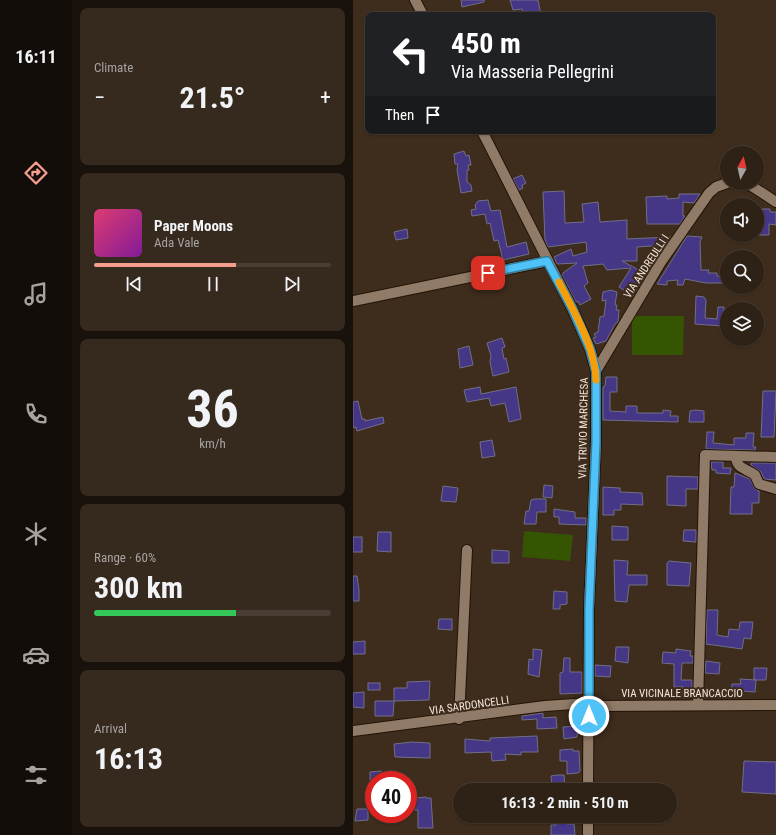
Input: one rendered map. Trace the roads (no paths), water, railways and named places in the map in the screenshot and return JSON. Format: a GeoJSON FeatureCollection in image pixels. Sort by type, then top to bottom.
{"type":"FeatureCollection","features":[{"type":"Feature","properties":{"kind":"street"},"geometry":{"type":"LineString","coordinates":[[415,0],[421,12]]}},
{"type":"Feature","properties":{"kind":"street","name":"VIA TRIVIO MARCHESA"},"geometry":{"type":"LineString","coordinates":[[484,134],[572,308],[590,349],[596,371],[588,783]]}},
{"type":"Feature","properties":{"kind":"street","name":"VIA ANDREULLI I"},"geometry":{"type":"LineString","coordinates":[[596,371],[661,262],[709,193],[720,185]]}},
{"type":"Feature","properties":{"kind":"street"},"geometry":{"type":"LineString","coordinates":[[758,190],[776,202]]}},
{"type":"Feature","properties":{"kind":"street"},"geometry":{"type":"LineString","coordinates":[[353,301],[547,261]]}},
{"type":"Feature","properties":{"kind":"street"},"geometry":{"type":"LineString","coordinates":[[698,704],[705,456],[776,457]]}},
{"type":"Feature","properties":{"kind":"street"},"geometry":{"type":"LineString","coordinates":[[736,456],[736,461],[739,467],[755,475],[759,484],[776,489]]}},
{"type":"Feature","properties":{"kind":"street"},"geometry":{"type":"LineString","coordinates":[[459,719],[467,550]]}},
{"type":"Feature","properties":{"kind":"street","name":"VIA VICINALE BRANCACCIO"},"geometry":{"type":"LineString","coordinates":[[589,703],[596,706],[698,704],[776,705]]}},
{"type":"Feature","properties":{"kind":"street","name":"VIA SARDONCELLI"},"geometry":{"type":"LineString","coordinates":[[353,731],[459,719],[545,706],[589,703]]}},
{"type":"Feature","properties":{"kind":"street"},"geometry":{"type":"LineString","coordinates":[[588,823],[588,835]]}}]}
